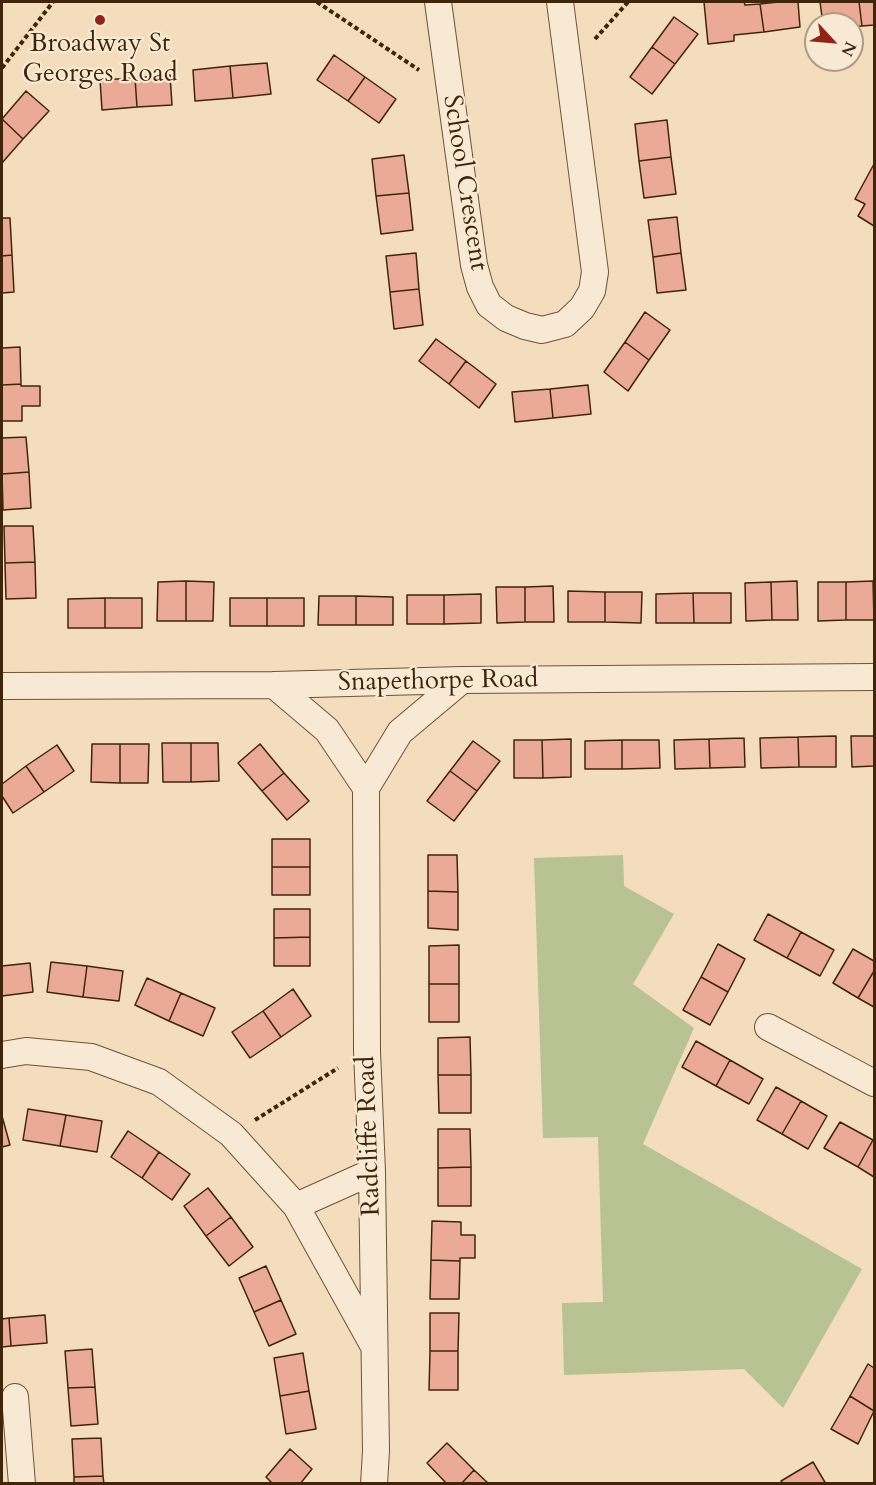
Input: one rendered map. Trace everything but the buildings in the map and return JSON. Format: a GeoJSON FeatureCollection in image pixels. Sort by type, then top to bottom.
{"type":"FeatureCollection","features":[{"type":"Feature","properties":{"kind":"street","name":"School Crescent"},"geometry":{"type":"LineString","coordinates":[[438,2],[474,265],[480,287],[489,305],[506,318],[542,330],[565,324],[582,308],[591,291],[595,272],[560,2]]}},
{"type":"Feature","properties":{"kind":"street","name":"Snapethorpe Road"},"geometry":{"type":"LineString","coordinates":[[2,686],[274,685],[462,680],[874,677]]}},
{"type":"Feature","properties":{"kind":"street"},"geometry":{"type":"LineString","coordinates":[[274,685],[327,730],[366,788],[400,732],[462,680]]}},
{"type":"Feature","properties":{"kind":"street","name":"Radcliffe Road"},"geometry":{"type":"LineString","coordinates":[[366,788],[367,1051],[372,1172],[376,1451],[374,1484]]}},
{"type":"Feature","properties":{"kind":"street"},"geometry":{"type":"LineString","coordinates":[[768,1027],[874,1083]]}},
{"type":"Feature","properties":{"kind":"street"},"geometry":{"type":"LineString","coordinates":[[2,1055],[26,1051],[91,1057],[159,1082],[231,1134],[296,1206],[373,1346]]}},
{"type":"Feature","properties":{"kind":"street"},"geometry":{"type":"LineString","coordinates":[[296,1206],[372,1172]]}},
{"type":"Feature","properties":{"kind":"street"},"geometry":{"type":"LineString","coordinates":[[15,1397],[22,1484]]}},
{"type":"Feature","properties":{"kind":"path"},"geometry":{"type":"LineString","coordinates":[[2,68],[53,2]]}},
{"type":"Feature","properties":{"kind":"path"},"geometry":{"type":"LineString","coordinates":[[317,2],[449,91]]}},
{"type":"Feature","properties":{"kind":"path"},"geometry":{"type":"LineString","coordinates":[[569,70],[628,2]]}},
{"type":"Feature","properties":{"kind":"path"},"geometry":{"type":"LineString","coordinates":[[231,1134],[367,1051]]}},
{"type":"Feature","properties":{"kind":"green space"},"geometry":{"type":"Polygon","coordinates":[[[623,855],[624,886],[674,914],[633,984],[694,1028],[643,1144],[862,1269],[783,1408],[744,1369],[564,1375],[562,1303],[603,1302],[598,1137],[543,1138],[534,858],[623,855]]]}},
{"type":"Feature","properties":{"kind":"place","name":"Broadway St Georges Road"},"geometry":{"type":"Point","coordinates":[100,20]}}]}
